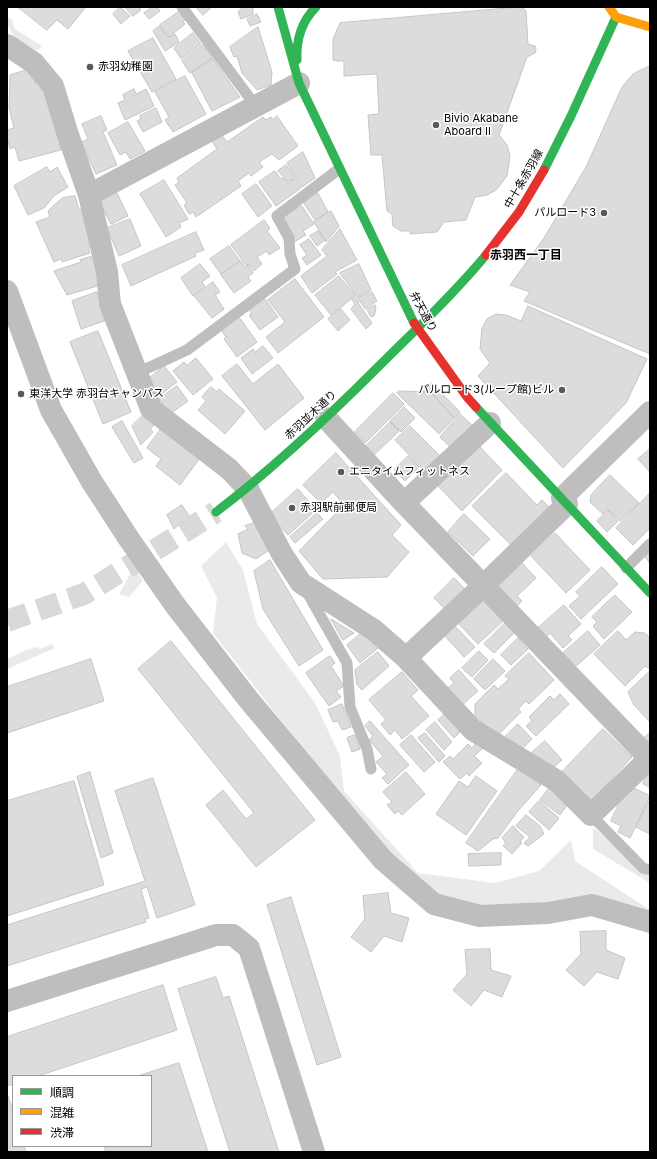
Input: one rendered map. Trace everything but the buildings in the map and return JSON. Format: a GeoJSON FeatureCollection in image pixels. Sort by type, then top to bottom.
{"type":"FeatureCollection","features":[{"type":"Feature","properties":{"kind":"street","name":"弁天通り"},"geometry":{"type":"LineString","coordinates":[[278,7],[299,83],[417,329],[467,397],[650,593]]}},
{"type":"Feature","properties":{"kind":"street"},"geometry":{"type":"LineString","coordinates":[[89,195],[255,105],[299,83],[297,44],[302,7]]}},
{"type":"Feature","properties":{"kind":"street"},"geometry":{"type":"LineString","coordinates":[[297,44],[304,20],[316,7]]}},
{"type":"Feature","properties":{"kind":"street"},"geometry":{"type":"LineString","coordinates":[[609,7],[616,17],[650,27]]}},
{"type":"Feature","properties":{"kind":"street","name":"中十条赤羽線"},"geometry":{"type":"LineString","coordinates":[[417,329],[467,279],[495,246],[520,211],[548,164],[616,17]]}},
{"type":"Feature","properties":{"kind":"street"},"geometry":{"type":"LineString","coordinates":[[7,45],[34,64],[53,86],[89,195],[107,272],[110,304],[151,409],[229,469],[248,489],[282,554],[302,583],[374,630],[406,658],[473,730],[557,781],[591,815],[650,758],[404,503],[326,418]]}},
{"type":"Feature","properties":{"kind":"street"},"geometry":{"type":"LineString","coordinates":[[7,291],[51,410],[92,482],[129,539],[175,605],[248,699],[383,860],[434,904],[480,916],[548,912],[592,905],[650,922]]}},
{"type":"Feature","properties":{"kind":"street","name":"赤羽並木通り"},"geometry":{"type":"LineString","coordinates":[[216,512],[248,489],[326,418],[417,329]]}},
{"type":"Feature","properties":{"kind":"street"},"geometry":{"type":"LineString","coordinates":[[406,658],[484,586],[650,412]]}},
{"type":"Feature","properties":{"kind":"street"},"geometry":{"type":"LineString","coordinates":[[404,503],[490,423]]}},
{"type":"Feature","properties":{"kind":"street"},"geometry":{"type":"LineString","coordinates":[[7,1001],[216,935],[233,935],[249,948],[314,1152]]}},
{"type":"Feature","properties":{"kind":"lane"},"geometry":{"type":"LineString","coordinates":[[182,7],[255,105]]}},
{"type":"Feature","properties":{"kind":"lane"},"geometry":{"type":"LineString","coordinates":[[137,373],[187,350],[295,269],[290,254],[289,238],[277,216],[339,169]]}},
{"type":"Feature","properties":{"kind":"lane"},"geometry":{"type":"LineString","coordinates":[[626,568],[650,544]]}},
{"type":"Feature","properties":{"kind":"lane"},"geometry":{"type":"LineString","coordinates":[[302,583],[340,648],[347,663],[350,707],[367,748],[371,769]]}},
{"type":"Feature","properties":{"kind":"lane"},"geometry":{"type":"LineString","coordinates":[[591,815],[642,868],[650,870]]}},
{"type":"Feature","properties":{"kind":"shaded area"},"geometry":{"type":"Polygon","coordinates":[[[7,16],[12,20],[15,29],[42,46],[37,51],[20,41],[12,34],[9,29],[7,16]]]}},
{"type":"Feature","properties":{"kind":"shaded area"},"geometry":{"type":"Polygon","coordinates":[[[226,542],[243,570],[257,624],[315,703],[340,756],[344,791],[418,873],[495,883],[539,871],[571,840],[575,861],[650,910],[650,915],[480,909],[435,898],[385,854],[213,633],[217,598],[201,566],[226,542]]]}},
{"type":"Feature","properties":{"kind":"shaded area"},"geometry":{"type":"Polygon","coordinates":[[[134,567],[143,581],[129,597],[119,594],[134,567]]]}},
{"type":"Feature","properties":{"kind":"shaded area"},"geometry":{"type":"Polygon","coordinates":[[[52,644],[55,648],[7,669],[7,659],[26,650],[38,647],[40,649],[52,644]]]}},
{"type":"Feature","properties":{"kind":"shaded area"},"geometry":{"type":"Polygon","coordinates":[[[593,827],[650,878],[650,883],[593,849],[593,827]]]}},
{"type":"Feature","properties":{"kind":"tunnel"},"geometry":{"type":"LineString","coordinates":[[7,621],[84,594],[216,512]]}},
{"type":"Feature","properties":{"kind":"traffic: fast"},"geometry":{"type":"LineString","coordinates":[[278,7],[299,83],[414,323]]}},
{"type":"Feature","properties":{"kind":"traffic: fast"},"geometry":{"type":"LineString","coordinates":[[297,60],[297,45],[300,31],[316,7]]}},
{"type":"Feature","properties":{"kind":"traffic: fast"},"geometry":{"type":"LineString","coordinates":[[544,170],[571,116],[616,17]]}},
{"type":"Feature","properties":{"kind":"traffic: fast"},"geometry":{"type":"LineString","coordinates":[[216,512],[259,478],[340,405],[420,326],[486,255]]}},
{"type":"Feature","properties":{"kind":"traffic: fast"},"geometry":{"type":"LineString","coordinates":[[476,407],[650,593]]}},
{"type":"Feature","properties":{"kind":"traffic: slow"},"geometry":{"type":"LineString","coordinates":[[609,7],[616,17],[650,27]]}},
{"type":"Feature","properties":{"kind":"traffic: jam"},"geometry":{"type":"LineString","coordinates":[[486,255],[519,212],[544,170]]}},
{"type":"Feature","properties":{"kind":"traffic: jam"},"geometry":{"type":"LineString","coordinates":[[414,323],[467,397],[476,407]]}},
{"type":"Feature","properties":{"kind":"place","name":"赤羽幼稚園"},"geometry":{"type":"Point","coordinates":[90,67]}},
{"type":"Feature","properties":{"kind":"place","name":"Bivio Akabane Aboard II"},"geometry":{"type":"Point","coordinates":[436,125]}},
{"type":"Feature","properties":{"kind":"place","name":"パルロード3"},"geometry":{"type":"Point","coordinates":[604,213]}},
{"type":"Feature","properties":{"kind":"place","name":"パルロード3(ループ館)ビル"},"geometry":{"type":"Point","coordinates":[562,390]}},
{"type":"Feature","properties":{"kind":"place","name":"東洋大学 赤羽台キャンパス"},"geometry":{"type":"Point","coordinates":[21,394]}},
{"type":"Feature","properties":{"kind":"place","name":"エニタイムフィットネス"},"geometry":{"type":"Point","coordinates":[341,472]}},
{"type":"Feature","properties":{"kind":"place","name":"赤羽駅前郵便局"},"geometry":{"type":"Point","coordinates":[292,508]}},
{"type":"Feature","properties":{"kind":"district","name":"赤羽西一丁目"},"geometry":{"type":"Point","coordinates":[526,255]}}]}
